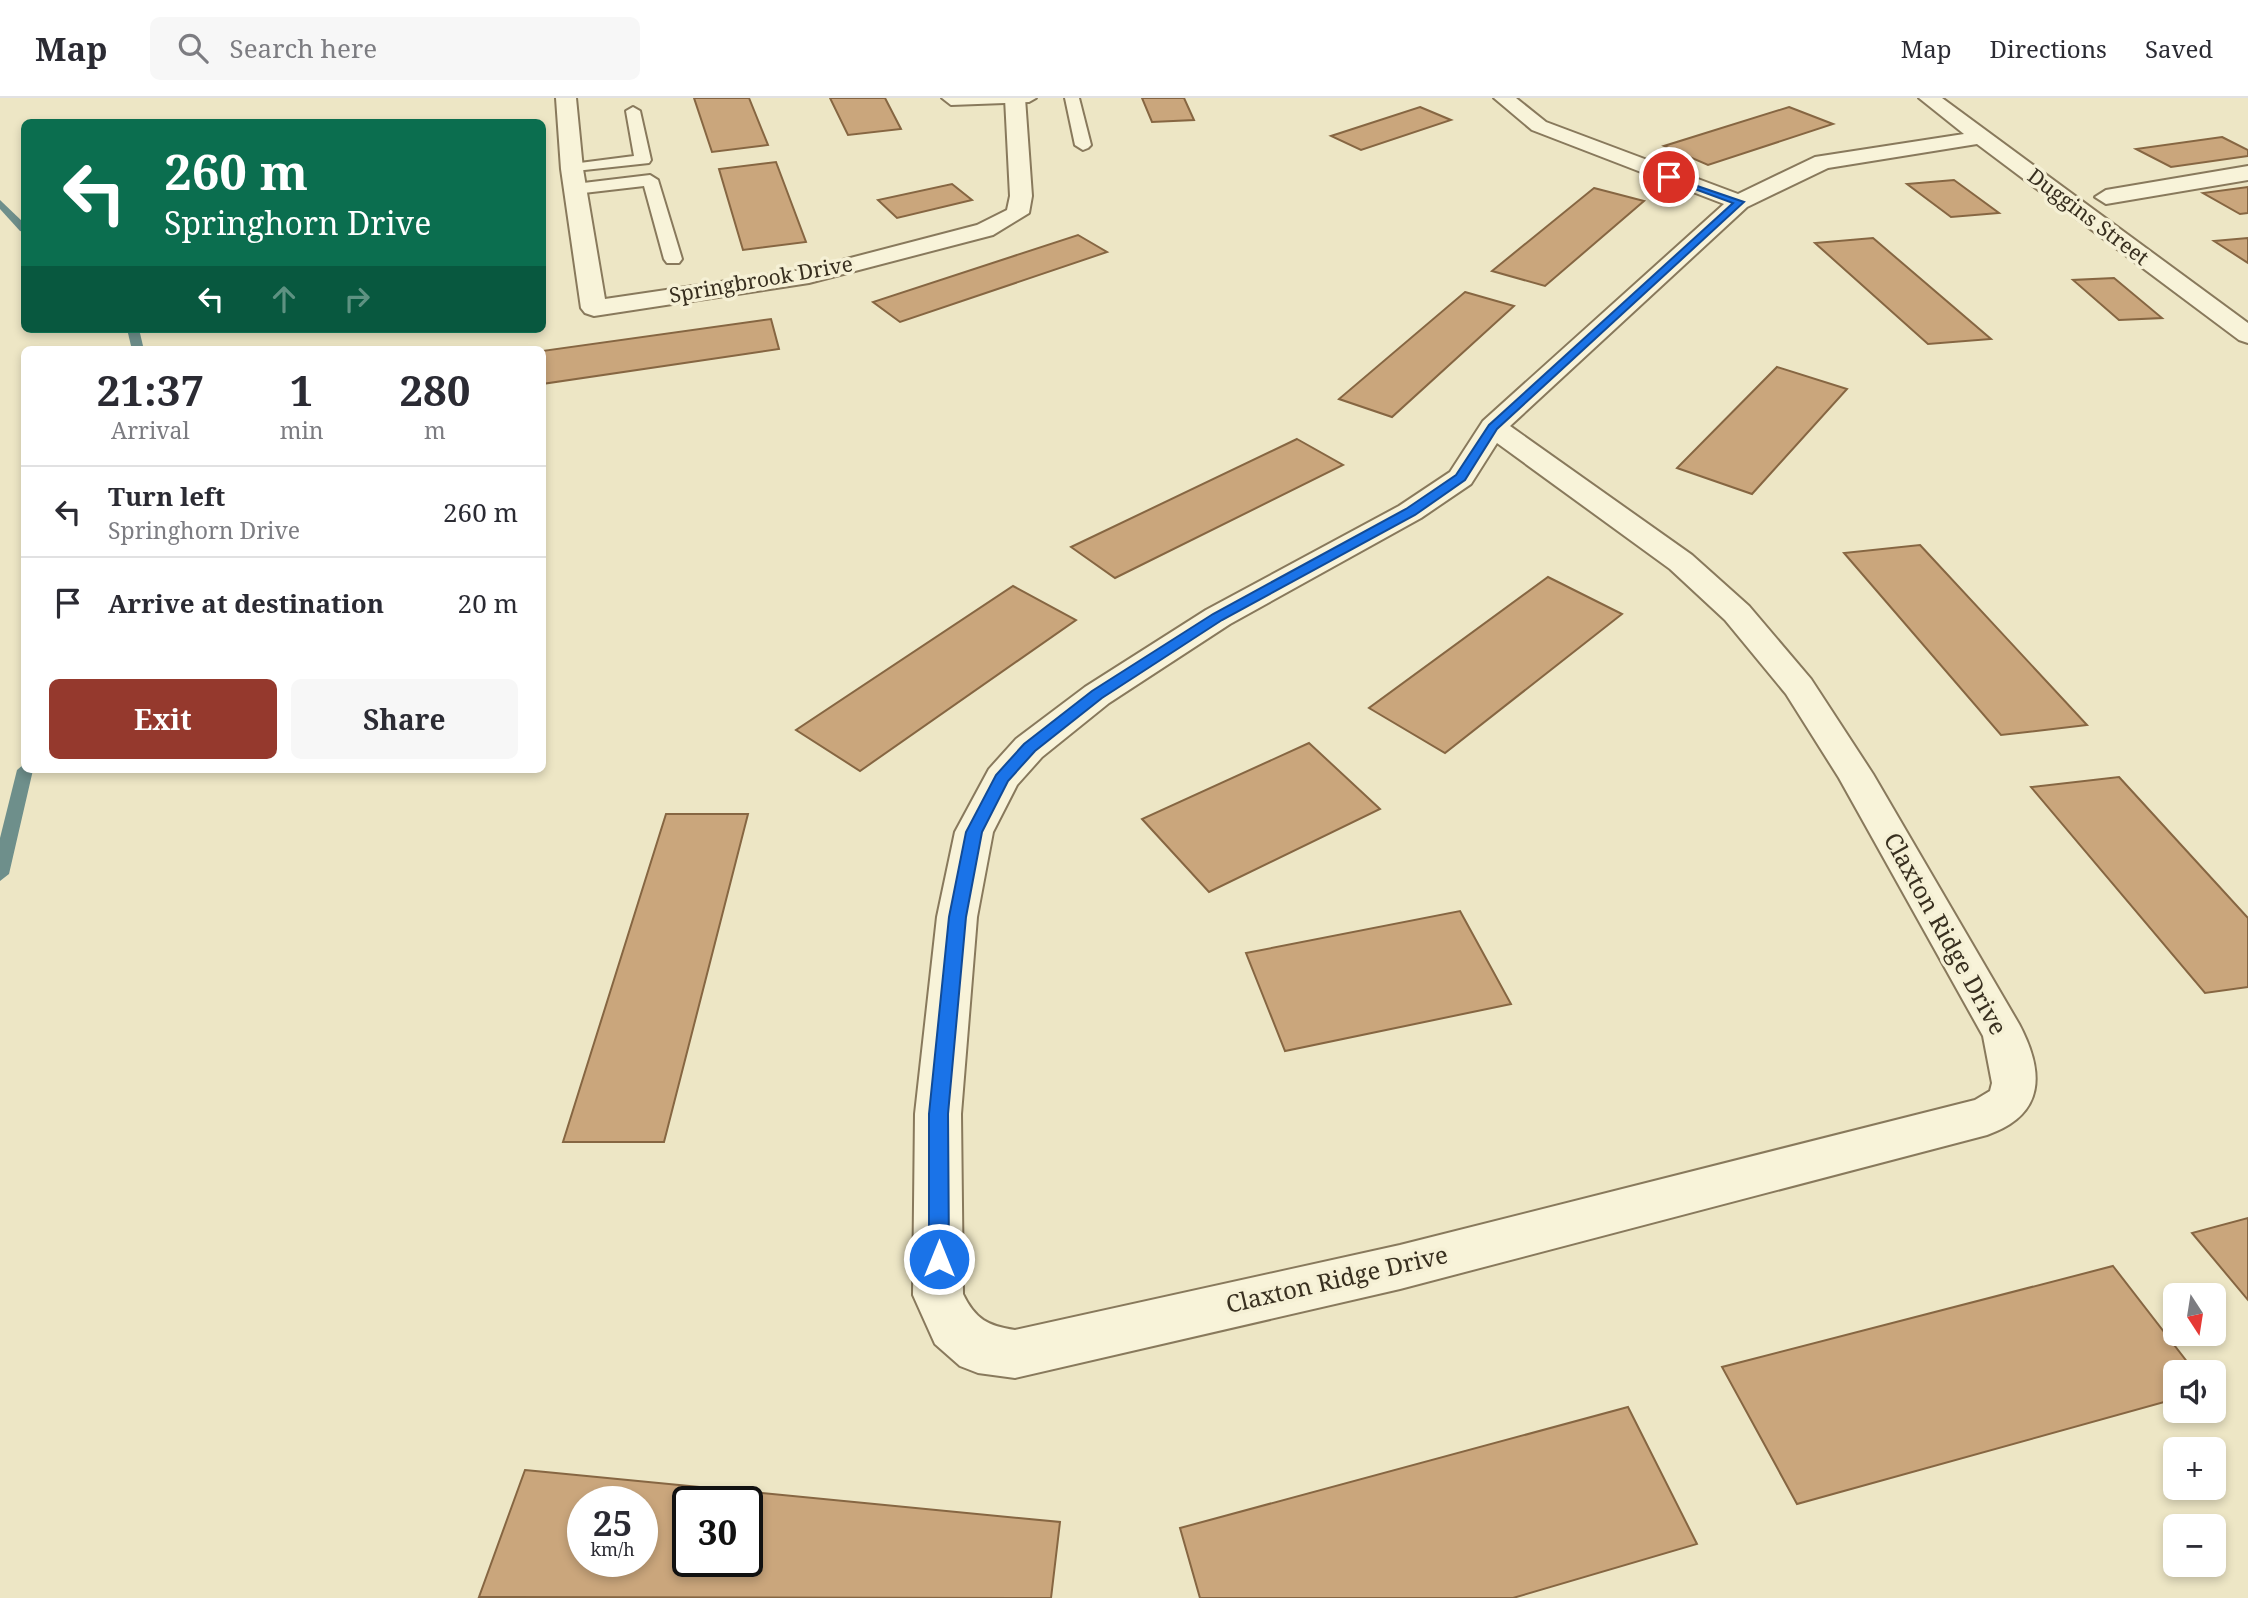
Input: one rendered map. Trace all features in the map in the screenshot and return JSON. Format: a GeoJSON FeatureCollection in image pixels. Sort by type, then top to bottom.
{"type":"FeatureCollection","features":[{"type":"Feature","properties":{"kind":"street","name":"Springbrook Drive"},"geometry":{"type":"LineString","coordinates":[[566,98],[573,179],[594,308],[809,276],[985,230],[1018,213],[1021,196],[1015,98]]}},
{"type":"Feature","properties":{"kind":"street"},"geometry":{"type":"LineString","coordinates":[[1504,98],[1539,126],[1739,202]]}},
{"type":"Feature","properties":{"kind":"street","name":"Duggins Street"},"geometry":{"type":"LineString","coordinates":[[1929,98],[2248,335]]}},
{"type":"Feature","properties":{"kind":"street","name":"Claxton Ridge Drive"},"geometry":{"type":"LineString","coordinates":[[1493,427],[1681,562],[1737,613],[1799,687],[1923,890],[2004,1036],[2014,1083],[2008,1102],[1987,1116],[1400,1267],[1015,1354],[978,1349],[953,1327],[939,1295],[939,1114],[957,917],[974,832],[1002,778],[1030,748],[1097,695],[1217,617],[1410,512],[1461,478],[1493,427],[1739,202],[1823,162],[1982,137]]}},
{"type":"Feature","properties":{"kind":"street"},"geometry":{"type":"LineString","coordinates":[[2106,197],[2248,173]]}},
{"type":"Feature","properties":{"kind":"lane"},"geometry":{"type":"LineString","coordinates":[[952,104],[1029,98]]}},
{"type":"Feature","properties":{"kind":"lane"},"geometry":{"type":"LineString","coordinates":[[1072,98],[1083,145]]}},
{"type":"Feature","properties":{"kind":"lane"},"geometry":{"type":"LineString","coordinates":[[573,179],[643,160],[633,111]]}},
{"type":"Feature","properties":{"kind":"lane"},"geometry":{"type":"LineString","coordinates":[[573,179],[650,180],[674,259]]}},
{"type":"Feature","properties":{"kind":"building"},"geometry":{"type":"Polygon","coordinates":[[[694,98],[749,98],[768,145],[712,152],[694,98]]]}},
{"type":"Feature","properties":{"kind":"building"},"geometry":{"type":"Polygon","coordinates":[[[830,98],[885,98],[901,129],[848,135],[830,98]]]}},
{"type":"Feature","properties":{"kind":"building"},"geometry":{"type":"Polygon","coordinates":[[[1142,98],[1184,98],[1194,120],[1152,122],[1142,98]]]}},
{"type":"Feature","properties":{"kind":"building"},"geometry":{"type":"Polygon","coordinates":[[[1420,107],[1451,120],[1361,150],[1331,136],[1420,107]]]}},
{"type":"Feature","properties":{"kind":"building"},"geometry":{"type":"Polygon","coordinates":[[[1789,107],[1833,124],[1708,165],[1664,146],[1789,107]]]}},
{"type":"Feature","properties":{"kind":"building"},"geometry":{"type":"Polygon","coordinates":[[[2222,137],[2248,150],[2248,156],[2171,167],[2136,149],[2222,137]]]}},
{"type":"Feature","properties":{"kind":"building"},"geometry":{"type":"Polygon","coordinates":[[[776,162],[806,242],[743,250],[719,169],[776,162]]]}},
{"type":"Feature","properties":{"kind":"building"},"geometry":{"type":"Polygon","coordinates":[[[1954,180],[1999,213],[1951,217],[1907,184],[1954,180]]]}},
{"type":"Feature","properties":{"kind":"building"},"geometry":{"type":"Polygon","coordinates":[[[952,184],[972,200],[897,218],[878,200],[952,184]]]}},
{"type":"Feature","properties":{"kind":"building"},"geometry":{"type":"Polygon","coordinates":[[[2248,187],[2248,213],[2240,214],[2203,193],[2248,187]]]}},
{"type":"Feature","properties":{"kind":"building"},"geometry":{"type":"Polygon","coordinates":[[[1594,188],[1644,201],[1545,286],[1492,271],[1594,188]]]}},
{"type":"Feature","properties":{"kind":"building"},"geometry":{"type":"Polygon","coordinates":[[[1078,235],[1107,252],[900,322],[873,302],[1078,235]]]}},
{"type":"Feature","properties":{"kind":"building"},"geometry":{"type":"Polygon","coordinates":[[[1873,238],[1991,339],[1928,344],[1815,243],[1873,238]]]}},
{"type":"Feature","properties":{"kind":"building"},"geometry":{"type":"Polygon","coordinates":[[[2248,238],[2248,263],[2214,241],[2248,238]]]}},
{"type":"Feature","properties":{"kind":"building"},"geometry":{"type":"Polygon","coordinates":[[[2114,278],[2162,318],[2119,320],[2073,280],[2114,278]]]}},
{"type":"Feature","properties":{"kind":"building"},"geometry":{"type":"Polygon","coordinates":[[[1465,292],[1514,306],[1392,417],[1339,399],[1465,292]]]}},
{"type":"Feature","properties":{"kind":"building"},"geometry":{"type":"Polygon","coordinates":[[[771,319],[779,349],[546,383],[546,350],[771,319]]]}},
{"type":"Feature","properties":{"kind":"building"},"geometry":{"type":"Polygon","coordinates":[[[1777,367],[1847,389],[1752,494],[1677,468],[1777,367]]]}},
{"type":"Feature","properties":{"kind":"building"},"geometry":{"type":"Polygon","coordinates":[[[1297,439],[1343,465],[1115,578],[1071,547],[1297,439]]]}},
{"type":"Feature","properties":{"kind":"building"},"geometry":{"type":"Polygon","coordinates":[[[1920,545],[2087,725],[2001,735],[1844,553],[1920,545]]]}},
{"type":"Feature","properties":{"kind":"building"},"geometry":{"type":"Polygon","coordinates":[[[1548,577],[1622,614],[1445,753],[1369,708],[1548,577]]]}},
{"type":"Feature","properties":{"kind":"building"},"geometry":{"type":"Polygon","coordinates":[[[1013,586],[1076,620],[860,771],[796,730],[1013,586]]]}},
{"type":"Feature","properties":{"kind":"building"},"geometry":{"type":"Polygon","coordinates":[[[1309,743],[1380,809],[1209,892],[1142,819],[1309,743]]]}},
{"type":"Feature","properties":{"kind":"building"},"geometry":{"type":"Polygon","coordinates":[[[2119,777],[2248,918],[2248,987],[2205,993],[2031,787],[2119,777]]]}},
{"type":"Feature","properties":{"kind":"building"},"geometry":{"type":"Polygon","coordinates":[[[666,814],[748,814],[664,1142],[563,1142],[666,814]]]}},
{"type":"Feature","properties":{"kind":"building"},"geometry":{"type":"Polygon","coordinates":[[[1460,911],[1511,1004],[1285,1051],[1246,953],[1460,911]]]}},
{"type":"Feature","properties":{"kind":"building"},"geometry":{"type":"Polygon","coordinates":[[[2248,1218],[2248,1300],[2192,1233],[2248,1218]]]}},
{"type":"Feature","properties":{"kind":"building"},"geometry":{"type":"Polygon","coordinates":[[[2113,1266],[2163,1331],[2163,1346],[2175,1346],[2186,1360],[2163,1360],[2163,1402],[1797,1504],[1722,1367],[2113,1266]]]}},
{"type":"Feature","properties":{"kind":"building"},"geometry":{"type":"Polygon","coordinates":[[[1628,1407],[1697,1544],[1513,1598],[1200,1598],[1180,1528],[1628,1407]]]}},
{"type":"Feature","properties":{"kind":"building"},"geometry":{"type":"Polygon","coordinates":[[[525,1470],[690,1486],[672,1486],[672,1577],[763,1577],[763,1493],[1060,1522],[1051,1598],[479,1597],[525,1470]]]}},
{"type":"Feature","properties":{"kind":"waterway"},"geometry":{"type":"LineString","coordinates":[[0,203],[21,226]]}},
{"type":"Feature","properties":{"kind":"waterway"},"geometry":{"type":"LineString","coordinates":[[134,333],[137,346]]}},
{"type":"Feature","properties":{"kind":"waterway"},"geometry":{"type":"LineString","coordinates":[[0,874],[24,773]]}},
{"type":"Feature","properties":{"kind":"route"},"geometry":{"type":"LineString","coordinates":[[939,1259],[939,1114],[957,917],[974,832],[1002,778],[1030,748],[1097,695],[1217,617],[1410,512],[1461,478],[1493,427],[1739,202],[1669,177]]}}]}
